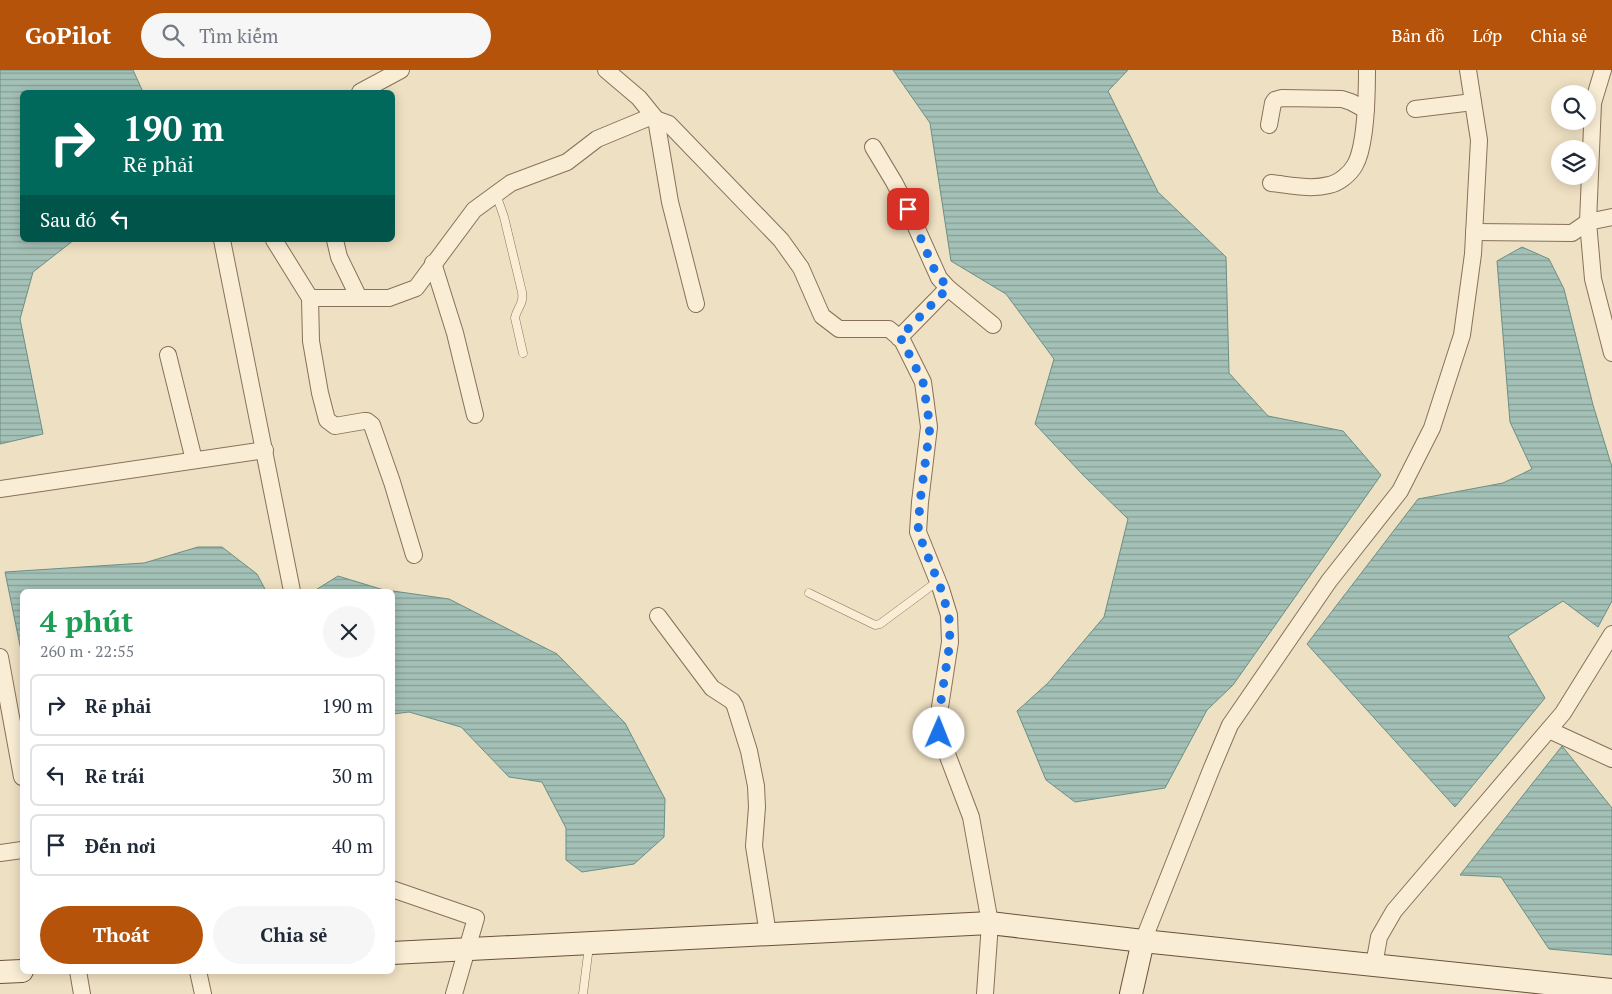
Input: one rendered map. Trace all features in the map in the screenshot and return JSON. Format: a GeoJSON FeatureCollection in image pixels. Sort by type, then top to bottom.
{"type":"FeatureCollection","features":[{"type":"Feature","properties":{"kind":"street"},"geometry":{"type":"LineString","coordinates":[[364,90],[401,70]]}},
{"type":"Feature","properties":{"kind":"street"},"geometry":{"type":"LineString","coordinates":[[606,70],[639,98],[656,119],[670,202],[696,304]]}},
{"type":"Feature","properties":{"kind":"street"},"geometry":{"type":"LineString","coordinates":[[1271,184],[1316,187],[1330,185],[1349,173],[1359,157],[1366,110],[1366,70]]}},
{"type":"Feature","properties":{"kind":"street"},"geometry":{"type":"LineString","coordinates":[[1131,994],[1143,941],[1230,725],[1329,581],[1400,491],[1432,428],[1462,335],[1474,232],[1479,140],[1468,70]]}},
{"type":"Feature","properties":{"kind":"street"},"geometry":{"type":"LineString","coordinates":[[1603,70],[1593,103],[1588,222],[1593,279],[1612,353]]}},
{"type":"Feature","properties":{"kind":"street"},"geometry":{"type":"LineString","coordinates":[[1269,125],[1274,100],[1282,98],[1342,99],[1366,110]]}},
{"type":"Feature","properties":{"kind":"street"},"geometry":{"type":"LineString","coordinates":[[1415,110],[1473,102]]}},
{"type":"Feature","properties":{"kind":"street"},"geometry":{"type":"LineString","coordinates":[[310,298],[389,298],[416,288],[474,210],[511,183],[567,162],[597,139],[650,117],[669,124],[781,240],[801,268],[822,316],[839,329],[889,329],[902,340],[923,382],[930,427],[918,532],[938,581],[949,616],[950,642],[940,707],[939,733],[971,817],[990,923],[984,994]]}},
{"type":"Feature","properties":{"kind":"street"},"geometry":{"type":"LineString","coordinates":[[874,147],[905,202],[935,271],[948,288],[993,325]]}},
{"type":"Feature","properties":{"kind":"street"},"geometry":{"type":"LineString","coordinates":[[1474,232],[1572,233],[1588,222],[1612,217]]}},
{"type":"Feature","properties":{"kind":"street"},"geometry":{"type":"LineString","coordinates":[[222,242],[292,589]]}},
{"type":"Feature","properties":{"kind":"street"},"geometry":{"type":"LineString","coordinates":[[275,242],[310,298],[311,341],[320,393],[327,420],[335,426],[364,421],[372,425],[392,482],[414,555]]}},
{"type":"Feature","properties":{"kind":"street"},"geometry":{"type":"LineString","coordinates":[[335,242],[339,257],[360,298]]}},
{"type":"Feature","properties":{"kind":"street"},"geometry":{"type":"LineString","coordinates":[[433,263],[455,333],[475,415]]}},
{"type":"Feature","properties":{"kind":"street"},"geometry":{"type":"LineString","coordinates":[[899,338],[948,288]]}},
{"type":"Feature","properties":{"kind":"street"},"geometry":{"type":"LineString","coordinates":[[168,355],[194,460]]}},
{"type":"Feature","properties":{"kind":"street"},"geometry":{"type":"LineString","coordinates":[[0,489],[265,450]]}},
{"type":"Feature","properties":{"kind":"street"},"geometry":{"type":"LineString","coordinates":[[658,616],[712,688],[732,701],[735,706],[750,751],[756,786],[757,808],[754,846],[768,934]]}},
{"type":"Feature","properties":{"kind":"street"},"geometry":{"type":"LineString","coordinates":[[1374,965],[1379,937],[1394,911],[1563,713],[1612,634]]}},
{"type":"Feature","properties":{"kind":"street"},"geometry":{"type":"LineString","coordinates":[[0,657],[20,766]]}},
{"type":"Feature","properties":{"kind":"street"},"geometry":{"type":"LineString","coordinates":[[1549,730],[1612,759]]}},
{"type":"Feature","properties":{"kind":"street"},"geometry":{"type":"LineString","coordinates":[[0,852],[20,850]]}},
{"type":"Feature","properties":{"kind":"street"},"geometry":{"type":"LineString","coordinates":[[395,890],[476,918],[454,994]]}},
{"type":"Feature","properties":{"kind":"street"},"geometry":{"type":"LineString","coordinates":[[395,954],[990,923],[1605,991]]}},
{"type":"Feature","properties":{"kind":"street"},"geometry":{"type":"LineString","coordinates":[[0,972],[20,971]]}},
{"type":"Feature","properties":{"kind":"street"},"geometry":{"type":"LineString","coordinates":[[79,974],[82,994]]}},
{"type":"Feature","properties":{"kind":"street"},"geometry":{"type":"LineString","coordinates":[[199,974],[203,994]]}},
{"type":"Feature","properties":{"kind":"lane"},"geometry":{"type":"LineString","coordinates":[[496,194],[504,217],[522,292],[522,304],[515,318],[523,353]]}},
{"type":"Feature","properties":{"kind":"lane"},"geometry":{"type":"LineString","coordinates":[[809,593],[875,625],[880,624],[904,604],[938,581]]}},
{"type":"Feature","properties":{"kind":"lane"},"geometry":{"type":"LineString","coordinates":[[583,994],[589,943]]}},
{"type":"Feature","properties":{"kind":"water"},"geometry":{"type":"Polygon","coordinates":[[[0,70],[133,70],[142,90],[20,90],[20,242],[71,242],[33,272],[20,319],[43,434],[0,444],[0,70]]]}},
{"type":"Feature","properties":{"kind":"water"},"geometry":{"type":"Polygon","coordinates":[[[893,70],[1128,70],[1108,91],[1158,192],[1226,257],[1229,373],[1268,416],[1343,431],[1381,475],[1233,685],[1207,710],[1165,788],[1075,802],[1046,780],[1017,711],[1048,683],[1104,617],[1128,519],[1035,424],[1054,359],[1006,294],[951,261],[930,123],[893,70]]]}},
{"type":"Feature","properties":{"kind":"water"},"geometry":{"type":"Polygon","coordinates":[[[1522,247],[1549,259],[1564,289],[1593,405],[1612,467],[1612,601],[1598,627],[1563,601],[1508,636],[1545,698],[1455,807],[1307,644],[1418,499],[1503,483],[1532,469],[1510,422],[1497,261],[1522,247]]]}},
{"type":"Feature","properties":{"kind":"water"},"geometry":{"type":"Polygon","coordinates":[[[198,547],[222,547],[257,574],[265,589],[20,589],[20,645],[5,572],[144,563],[198,547]]]}},
{"type":"Feature","properties":{"kind":"water"},"geometry":{"type":"Polygon","coordinates":[[[338,576],[380,589],[317,589],[338,576]]]}},
{"type":"Feature","properties":{"kind":"water"},"geometry":{"type":"Polygon","coordinates":[[[395,591],[449,599],[557,654],[625,723],[665,799],[664,837],[634,864],[582,872],[566,860],[566,828],[542,782],[509,777],[461,727],[409,712],[395,714],[395,591]]]}},
{"type":"Feature","properties":{"kind":"water"},"geometry":{"type":"Polygon","coordinates":[[[1562,746],[1612,808],[1612,955],[1549,949],[1501,877],[1460,875],[1562,746]]]}},
{"type":"Feature","properties":{"kind":"route"},"geometry":{"type":"LineString","coordinates":[[908,209],[935,271],[948,288],[899,338],[902,340],[923,382],[930,427],[918,532],[941,589],[949,616],[950,642],[940,707],[939,733]]}}]}
